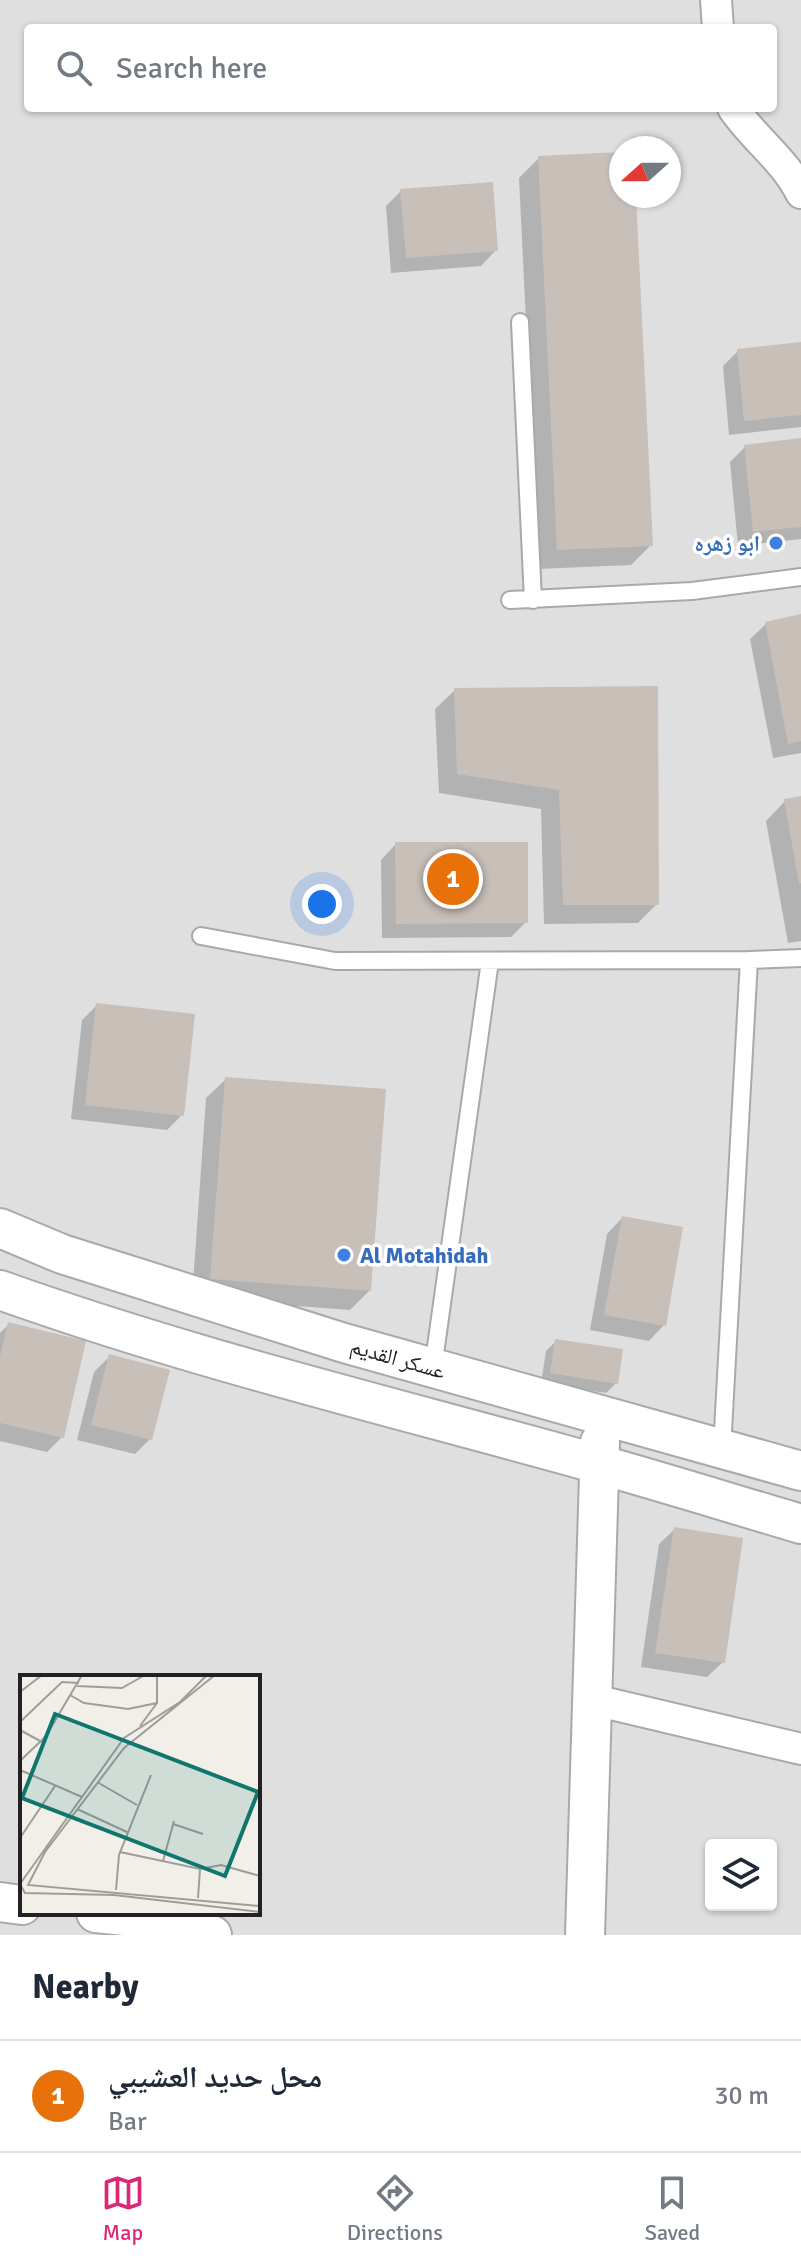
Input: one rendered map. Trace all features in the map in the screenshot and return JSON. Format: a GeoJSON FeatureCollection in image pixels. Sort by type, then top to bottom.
{"type":"FeatureCollection","features":[{"type":"Feature","properties":{"kind":"street"},"geometry":{"type":"LineString","coordinates":[[716,0],[718,24]]}},
{"type":"Feature","properties":{"kind":"street"},"geometry":{"type":"LineString","coordinates":[[736,112],[793,177],[801,193]]}},
{"type":"Feature","properties":{"kind":"street","name":"عسكر القديم"},"geometry":{"type":"LineString","coordinates":[[0,1228],[62,1254],[344,1343],[801,1471]]}},
{"type":"Feature","properties":{"kind":"street"},"geometry":{"type":"LineString","coordinates":[[0,1290],[105,1327],[308,1386],[598,1464],[801,1524]]}},
{"type":"Feature","properties":{"kind":"street"},"geometry":{"type":"LineString","coordinates":[[585,1935],[594,1700],[598,1464],[603,1416]]}},
{"type":"Feature","properties":{"kind":"street"},"geometry":{"type":"LineString","coordinates":[[594,1700],[801,1749]]}},
{"type":"Feature","properties":{"kind":"street"},"geometry":{"type":"LineString","coordinates":[[0,1902],[20,1905]]}},
{"type":"Feature","properties":{"kind":"street"},"geometry":{"type":"LineString","coordinates":[[115,1915],[212,1935]]}},
{"type":"Feature","properties":{"kind":"lane"},"geometry":{"type":"LineString","coordinates":[[520,322],[533,600]]}},
{"type":"Feature","properties":{"kind":"lane"},"geometry":{"type":"LineString","coordinates":[[510,600],[692,591],[801,577]]}},
{"type":"Feature","properties":{"kind":"lane"},"geometry":{"type":"LineString","coordinates":[[201,936],[335,961],[801,958]]}},
{"type":"Feature","properties":{"kind":"lane"},"geometry":{"type":"LineString","coordinates":[[722,1449],[749,960]]}},
{"type":"Feature","properties":{"kind":"lane"},"geometry":{"type":"LineString","coordinates":[[433,1368],[490,961]]}},
{"type":"Feature","properties":{"kind":"shaded area"},"geometry":{"type":"Polygon","coordinates":[[[0,0],[801,0],[801,1935],[0,1935],[0,0]]]}},
{"type":"Feature","properties":{"kind":"building"},"geometry":{"type":"Polygon","coordinates":[[[609,153],[609,208],[637,208],[653,546],[557,550],[538,156],[609,153]]]}},
{"type":"Feature","properties":{"kind":"building"},"geometry":{"type":"Polygon","coordinates":[[[493,182],[498,251],[406,258],[400,189],[493,182]]]}},
{"type":"Feature","properties":{"kind":"building"},"geometry":{"type":"Polygon","coordinates":[[[801,342],[801,415],[744,421],[737,349],[801,342]]]}},
{"type":"Feature","properties":{"kind":"building"},"geometry":{"type":"Polygon","coordinates":[[[801,438],[801,527],[753,532],[744,445],[801,438]]]}},
{"type":"Feature","properties":{"kind":"building"},"geometry":{"type":"Polygon","coordinates":[[[801,614],[801,741],[788,744],[765,622],[801,614]]]}},
{"type":"Feature","properties":{"kind":"building"},"geometry":{"type":"Polygon","coordinates":[[[658,686],[659,905],[563,905],[559,790],[457,774],[454,688],[658,686]]]}},
{"type":"Feature","properties":{"kind":"building"},"geometry":{"type":"Polygon","coordinates":[[[801,796],[801,883],[799,884],[784,799],[801,796]]]}},
{"type":"Feature","properties":{"kind":"building"},"geometry":{"type":"Polygon","coordinates":[[[395,842],[528,842],[528,923],[396,924],[395,842]]]}},
{"type":"Feature","properties":{"kind":"building"},"geometry":{"type":"Polygon","coordinates":[[[96,1003],[195,1014],[184,1116],[85,1105],[96,1003]]]}},
{"type":"Feature","properties":{"kind":"building"},"geometry":{"type":"Polygon","coordinates":[[[225,1077],[386,1089],[371,1291],[210,1279],[225,1077]]]}},
{"type":"Feature","properties":{"kind":"building"},"geometry":{"type":"Polygon","coordinates":[[[622,1216],[683,1227],[666,1326],[604,1315],[622,1216]]]}},
{"type":"Feature","properties":{"kind":"building"},"geometry":{"type":"Polygon","coordinates":[[[8,1322],[86,1341],[64,1438],[0,1423],[0,1356],[8,1322]]]}},
{"type":"Feature","properties":{"kind":"building"},"geometry":{"type":"Polygon","coordinates":[[[555,1339],[623,1349],[618,1384],[550,1373],[555,1339]]]}},
{"type":"Feature","properties":{"kind":"building"},"geometry":{"type":"Polygon","coordinates":[[[109,1354],[170,1370],[152,1440],[91,1425],[109,1354]]]}},
{"type":"Feature","properties":{"kind":"building"},"geometry":{"type":"Polygon","coordinates":[[[674,1527],[743,1538],[725,1663],[655,1653],[674,1527]]]}},
{"type":"Feature","properties":{"kind":"place","name":"ابو زهره"},"geometry":{"type":"Point","coordinates":[776,543]}},
{"type":"Feature","properties":{"kind":"place","name":"محل حديد العشيبي"},"geometry":{"type":"Point","coordinates":[453,879]}},
{"type":"Feature","properties":{"kind":"place","name":"Al Motahidah"},"geometry":{"type":"Point","coordinates":[344,1255]}}]}
